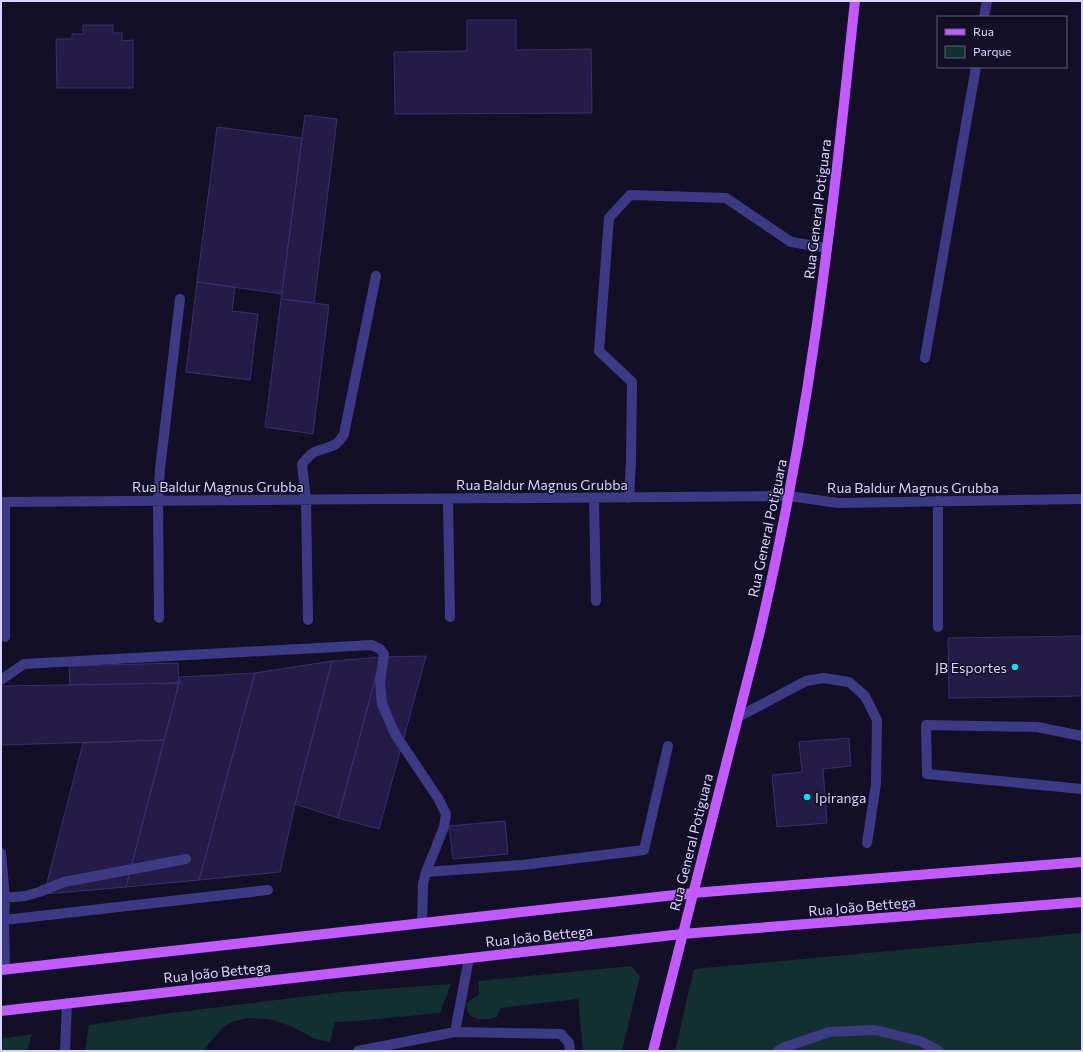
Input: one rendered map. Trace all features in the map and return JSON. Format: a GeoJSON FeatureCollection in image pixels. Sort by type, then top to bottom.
{"type":"FeatureCollection","features":[{"type":"Feature","properties":{"kind":"main road","name":"Rua General Potiguara"},"geometry":{"type":"LineString","coordinates":[[653,1051],[738,717],[774,570],[789,496],[807,390],[827,248],[855,1]]}},
{"type":"Feature","properties":{"kind":"main road","name":"Rua João Bettega"},"geometry":{"type":"LineString","coordinates":[[3,969],[693,893],[1082,862]]}},
{"type":"Feature","properties":{"kind":"main road","name":"Rua João Bettega"},"geometry":{"type":"LineString","coordinates":[[1,1011],[682,934],[1082,902]]}},
{"type":"Feature","properties":{"kind":"street"},"geometry":{"type":"LineString","coordinates":[[984,16],[987,1]]}},
{"type":"Feature","properties":{"kind":"street"},"geometry":{"type":"LineString","coordinates":[[925,358],[976,68]]}},
{"type":"Feature","properties":{"kind":"street"},"geometry":{"type":"LineString","coordinates":[[629,498],[632,382],[599,350],[609,218],[630,195],[726,198],[791,242],[827,248]]}},
{"type":"Feature","properties":{"kind":"street"},"geometry":{"type":"LineString","coordinates":[[308,620],[306,500],[302,464],[316,451],[331,447],[339,442],[344,434],[376,276]]}},
{"type":"Feature","properties":{"kind":"street"},"geometry":{"type":"LineString","coordinates":[[160,618],[158,501],[160,469],[180,299]]}},
{"type":"Feature","properties":{"kind":"street","name":"Rua Baldur Magnus Grubba"},"geometry":{"type":"LineString","coordinates":[[3,502],[789,496],[838,503],[1082,499]]}},
{"type":"Feature","properties":{"kind":"street"},"geometry":{"type":"LineString","coordinates":[[594,498],[596,601]]}},
{"type":"Feature","properties":{"kind":"street"},"geometry":{"type":"LineString","coordinates":[[448,499],[450,617]]}},
{"type":"Feature","properties":{"kind":"street"},"geometry":{"type":"LineString","coordinates":[[938,501],[938,627]]}},
{"type":"Feature","properties":{"kind":"street"},"geometry":{"type":"LineString","coordinates":[[3,502],[5,637]]}},
{"type":"Feature","properties":{"kind":"street"},"geometry":{"type":"LineString","coordinates":[[1,680],[24,664],[372,645],[380,649],[384,654],[380,682],[382,704],[395,734],[438,798],[446,814],[444,827],[426,872],[423,884],[422,923]]}},
{"type":"Feature","properties":{"kind":"street"},"geometry":{"type":"LineString","coordinates":[[738,717],[806,681],[823,678],[849,682],[865,696],[877,720],[876,784],[866,843]]}},
{"type":"Feature","properties":{"kind":"street"},"geometry":{"type":"LineString","coordinates":[[1082,736],[1038,727],[926,725],[927,774],[1082,789]]}},
{"type":"Feature","properties":{"kind":"street"},"geometry":{"type":"LineString","coordinates":[[426,872],[522,865],[644,850],[668,746]]}},
{"type":"Feature","properties":{"kind":"street"},"geometry":{"type":"LineString","coordinates":[[1,853],[5,898],[3,969]]}},
{"type":"Feature","properties":{"kind":"street"},"geometry":{"type":"LineString","coordinates":[[5,898],[24,896],[39,892],[64,882],[186,859]]}},
{"type":"Feature","properties":{"kind":"street"},"geometry":{"type":"LineString","coordinates":[[4,920],[268,890]]}},
{"type":"Feature","properties":{"kind":"street"},"geometry":{"type":"LineString","coordinates":[[455,1032],[469,958]]}},
{"type":"Feature","properties":{"kind":"street"},"geometry":{"type":"LineString","coordinates":[[65,1051],[67,1003]]}},
{"type":"Feature","properties":{"kind":"street"},"geometry":{"type":"LineString","coordinates":[[778,1051],[785,1047],[829,1032],[875,1030],[920,1041],[939,1051]]}},
{"type":"Feature","properties":{"kind":"street"},"geometry":{"type":"LineString","coordinates":[[358,1051],[455,1032],[561,1034],[569,1043],[570,1051]]}},
{"type":"Feature","properties":{"kind":"green space"},"geometry":{"type":"Polygon","coordinates":[[[1082,933],[1082,1051],[675,1051],[694,969],[1082,933]]]}},
{"type":"Feature","properties":{"kind":"green space"},"geometry":{"type":"Polygon","coordinates":[[[631,966],[640,976],[622,1051],[583,1051],[578,999],[500,1008],[497,1017],[487,1019],[476,1019],[472,1017],[467,1009],[467,1003],[479,994],[478,981],[631,966]]]}},
{"type":"Feature","properties":{"kind":"green space"},"geometry":{"type":"Polygon","coordinates":[[[451,984],[440,1013],[335,1022],[330,1042],[315,1039],[291,1026],[268,1019],[248,1018],[232,1022],[222,1028],[203,1051],[85,1051],[89,1025],[171,1013],[341,992],[451,984]]]}},
{"type":"Feature","properties":{"kind":"green space"},"geometry":{"type":"Polygon","coordinates":[[[32,1034],[27,1051],[1,1051],[1,1039],[32,1034]]]}},
{"type":"Feature","properties":{"kind":"building"},"geometry":{"type":"Polygon","coordinates":[[[467,20],[516,20],[516,50],[591,49],[592,113],[395,114],[394,52],[467,51],[467,20]]]}},
{"type":"Feature","properties":{"kind":"building"},"geometry":{"type":"Polygon","coordinates":[[[83,25],[113,25],[113,33],[122,33],[122,41],[133,40],[133,88],[57,88],[56,39],[72,39],[72,34],[83,34],[83,25]]]}},
{"type":"Feature","properties":{"kind":"building"},"geometry":{"type":"Polygon","coordinates":[[[305,115],[337,119],[314,303],[281,299],[305,115]]]}},
{"type":"Feature","properties":{"kind":"building"},"geometry":{"type":"Polygon","coordinates":[[[217,127],[302,138],[282,294],[197,282],[217,127]]]}},
{"type":"Feature","properties":{"kind":"building"},"geometry":{"type":"Polygon","coordinates":[[[197,282],[235,287],[232,311],[258,314],[250,380],[186,372],[197,282]]]}},
{"type":"Feature","properties":{"kind":"building"},"geometry":{"type":"Polygon","coordinates":[[[281,299],[329,305],[313,434],[265,427],[281,299]]]}},
{"type":"Feature","properties":{"kind":"building","name":"JB Esportes"},"geometry":{"type":"Polygon","coordinates":[[[1082,636],[1082,696],[949,698],[948,638],[1082,636]]]}},
{"type":"Feature","properties":{"kind":"building"},"geometry":{"type":"Polygon","coordinates":[[[426,656],[379,829],[338,818],[381,657],[426,656]]]}},
{"type":"Feature","properties":{"kind":"building"},"geometry":{"type":"Polygon","coordinates":[[[381,657],[338,818],[295,804],[332,661],[381,657]]]}},
{"type":"Feature","properties":{"kind":"building"},"geometry":{"type":"Polygon","coordinates":[[[332,661],[295,804],[280,872],[199,880],[255,673],[332,661]]]}},
{"type":"Feature","properties":{"kind":"building"},"geometry":{"type":"Polygon","coordinates":[[[178,663],[179,683],[70,685],[69,666],[178,663]]]}},
{"type":"Feature","properties":{"kind":"building"},"geometry":{"type":"Polygon","coordinates":[[[255,673],[199,880],[126,887],[180,677],[255,673]]]}},
{"type":"Feature","properties":{"kind":"building"},"geometry":{"type":"Polygon","coordinates":[[[179,683],[164,740],[1,745],[1,686],[179,683]]]}},
{"type":"Feature","properties":{"kind":"building"},"geometry":{"type":"Polygon","coordinates":[[[849,738],[851,766],[823,769],[827,823],[777,827],[772,775],[802,772],[799,742],[849,738]]]}},
{"type":"Feature","properties":{"kind":"building"},"geometry":{"type":"Polygon","coordinates":[[[164,740],[126,887],[44,894],[83,743],[164,740]]]}},
{"type":"Feature","properties":{"kind":"building"},"geometry":{"type":"Polygon","coordinates":[[[505,821],[508,854],[453,859],[449,826],[505,821]]]}},
{"type":"Feature","properties":{"kind":"place","name":"JB Esportes"},"geometry":{"type":"Point","coordinates":[1015,667]}},
{"type":"Feature","properties":{"kind":"place","name":"Ipiranga"},"geometry":{"type":"Point","coordinates":[807,797]}}]}
